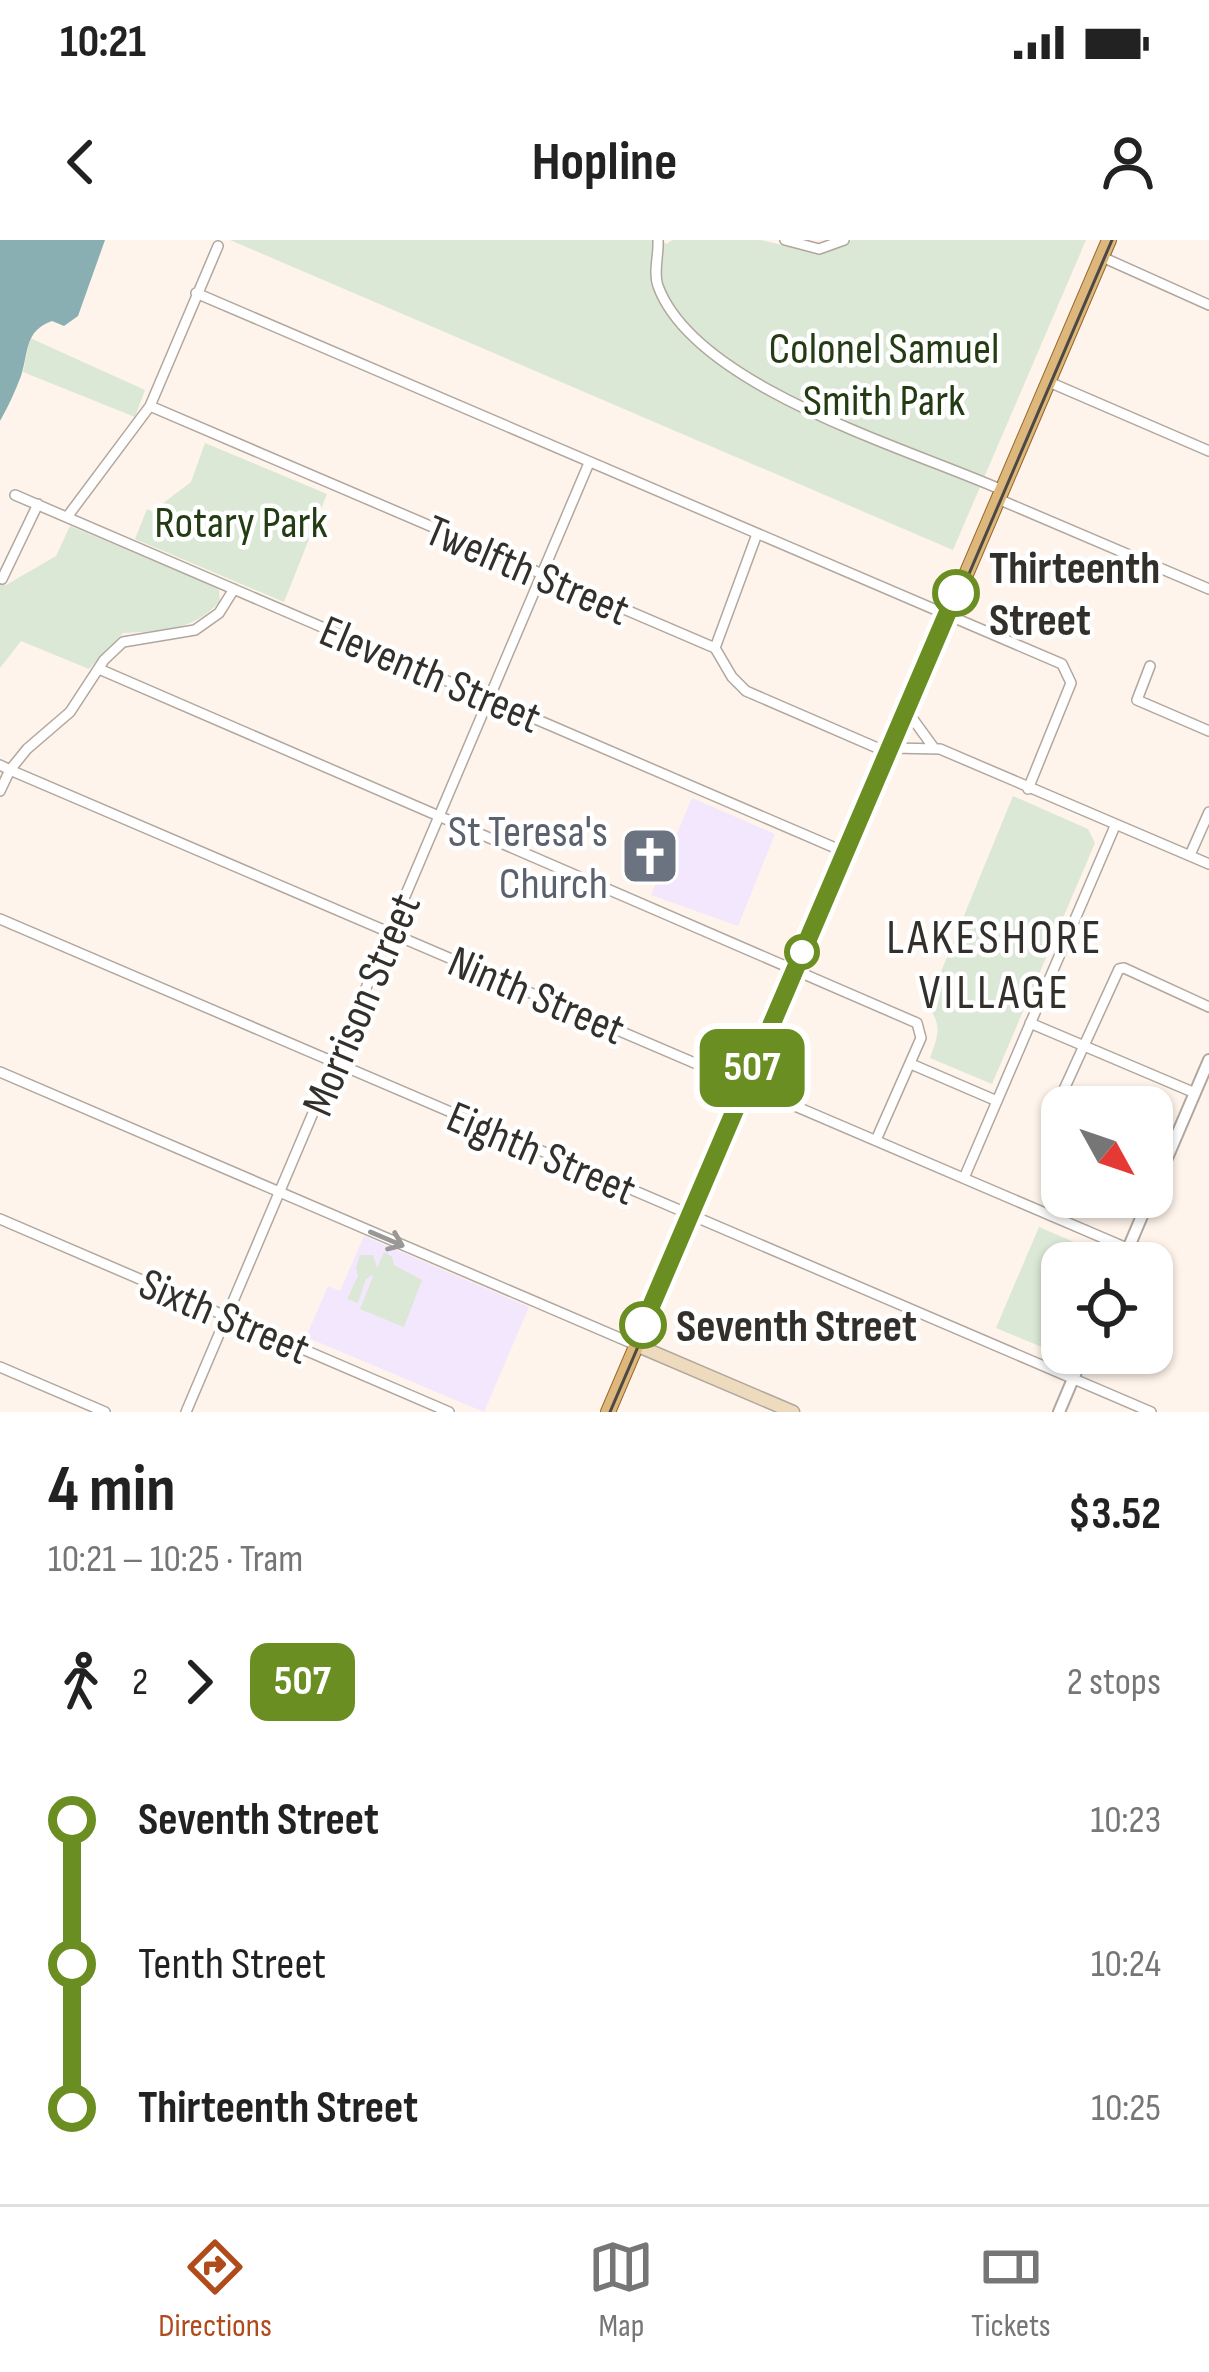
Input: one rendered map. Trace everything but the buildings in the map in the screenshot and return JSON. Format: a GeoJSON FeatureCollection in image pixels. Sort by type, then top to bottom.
{"type":"FeatureCollection","features":[{"type":"Feature","properties":{"kind":"main road"},"geometry":{"type":"LineString","coordinates":[[608,1412],[1109,240]]}},
{"type":"Feature","properties":{"kind":"main road"},"geometry":{"type":"LineString","coordinates":[[636,1345],[793,1412]]}},
{"type":"Feature","properties":{"kind":"street"},"geometry":{"type":"LineString","coordinates":[[785,240],[819,249],[844,240]]}},
{"type":"Feature","properties":{"kind":"street"},"geometry":{"type":"LineString","coordinates":[[661,243],[656,280],[670,309],[691,337],[732,371],[1209,589]]}},
{"type":"Feature","properties":{"kind":"street"},"geometry":{"type":"LineString","coordinates":[[67,517],[150,406],[218,246]]}},
{"type":"Feature","properties":{"kind":"street"},"geometry":{"type":"LineString","coordinates":[[1102,257],[1209,304]]}},
{"type":"Feature","properties":{"kind":"street"},"geometry":{"type":"LineString","coordinates":[[196,293],[949,614],[1066,669],[1071,682],[1028,789]]}},
{"type":"Feature","properties":{"kind":"street"},"geometry":{"type":"LineString","coordinates":[[1048,382],[1209,451]]}},
{"type":"Feature","properties":{"kind":"street","name":"Twelfth Street"},"geometry":{"type":"LineString","coordinates":[[150,406],[715,648],[746,691],[890,750],[934,748],[1209,863]]}},
{"type":"Feature","properties":{"kind":"street","name":"Morrison Street"},"geometry":{"type":"LineString","coordinates":[[186,1412],[589,463]]}},
{"type":"Feature","properties":{"kind":"street","name":"Eleventh Street"},"geometry":{"type":"LineString","coordinates":[[15,495],[847,853]]}},
{"type":"Feature","properties":{"kind":"street"},"geometry":{"type":"LineString","coordinates":[[2,579],[38,504]]}},
{"type":"Feature","properties":{"kind":"street"},"geometry":{"type":"LineString","coordinates":[[715,648],[757,534]]}},
{"type":"Feature","properties":{"kind":"street"},"geometry":{"type":"LineString","coordinates":[[0,791],[5,767],[70,712],[99,668],[129,639],[176,636],[201,627],[225,607],[234,589]]}},
{"type":"Feature","properties":{"kind":"street"},"geometry":{"type":"LineString","coordinates":[[1150,666],[1137,700],[1209,731]]}},
{"type":"Feature","properties":{"kind":"street"},"geometry":{"type":"LineString","coordinates":[[99,668],[917,1023],[921,1038],[876,1140]]}},
{"type":"Feature","properties":{"kind":"street"},"geometry":{"type":"LineString","coordinates":[[907,711],[934,748]]}},
{"type":"Feature","properties":{"kind":"street","name":"Ninth Street"},"geometry":{"type":"LineString","coordinates":[[5,767],[1113,1242]]}},
{"type":"Feature","properties":{"kind":"street"},"geometry":{"type":"LineString","coordinates":[[1190,855],[1209,812]]}},
{"type":"Feature","properties":{"kind":"street"},"geometry":{"type":"LineString","coordinates":[[964,1178],[1115,826]]}},
{"type":"Feature","properties":{"kind":"street","name":"Eighth Street"},"geometry":{"type":"LineString","coordinates":[[0,919],[1151,1412]]}},
{"type":"Feature","properties":{"kind":"street"},"geometry":{"type":"LineString","coordinates":[[1064,1086],[1121,968],[1209,1006]]}},
{"type":"Feature","properties":{"kind":"street"},"geometry":{"type":"LineString","coordinates":[[1030,1023],[1195,1093]]}},
{"type":"Feature","properties":{"kind":"street"},"geometry":{"type":"LineString","coordinates":[[1173,1137],[1209,1060]]}},
{"type":"Feature","properties":{"kind":"street"},"geometry":{"type":"LineString","coordinates":[[911,1064],[997,1101]]}},
{"type":"Feature","properties":{"kind":"street"},"geometry":{"type":"LineString","coordinates":[[0,1072],[636,1345]]}},
{"type":"Feature","properties":{"kind":"street","name":"Sixth Street"},"geometry":{"type":"LineString","coordinates":[[0,1220],[449,1412]]}},
{"type":"Feature","properties":{"kind":"street"},"geometry":{"type":"LineString","coordinates":[[0,1367],[105,1412]]}},
{"type":"Feature","properties":{"kind":"street"},"geometry":{"type":"LineString","coordinates":[[1059,1412],[1075,1374]]}},
{"type":"Feature","properties":{"kind":"shaded area"},"geometry":{"type":"Polygon","coordinates":[[[692,798],[775,834],[738,926],[651,895],[692,798]]]}},
{"type":"Feature","properties":{"kind":"shaded area"},"geometry":{"type":"Polygon","coordinates":[[[364,1236],[529,1307],[484,1412],[306,1337],[328,1286],[340,1291],[364,1236]]]}},
{"type":"Feature","properties":{"kind":"green space","name":"Colonel Samuel Smith Park"},"geometry":{"type":"Polygon","coordinates":[[[230,240],[657,240],[667,244],[672,240],[761,240],[819,254],[852,240],[1086,240],[953,550],[230,240]]]}},
{"type":"Feature","properties":{"kind":"green space"},"geometry":{"type":"Polygon","coordinates":[[[30,338],[145,390],[135,417],[23,372],[30,338]]]}},
{"type":"Feature","properties":{"kind":"green space","name":"Rotary Park"},"geometry":{"type":"Polygon","coordinates":[[[205,443],[327,494],[284,602],[135,539],[147,509],[158,514],[162,504],[191,482],[205,443]]]}},
{"type":"Feature","properties":{"kind":"green space"},"geometry":{"type":"Polygon","coordinates":[[[70,526],[209,584],[219,590],[220,601],[187,624],[123,633],[89,669],[21,641],[0,668],[0,583],[6,585],[56,556],[70,526]]]}},
{"type":"Feature","properties":{"kind":"green space"},"geometry":{"type":"Polygon","coordinates":[[[1013,796],[1088,829],[1095,843],[992,1084],[930,1058],[938,1030],[927,1006],[1013,796]]]}},
{"type":"Feature","properties":{"kind":"green space"},"geometry":{"type":"Polygon","coordinates":[[[1039,1227],[1074,1242],[1041,1242],[1041,1347],[996,1328],[1039,1227]]]}},
{"type":"Feature","properties":{"kind":"green space"},"geometry":{"type":"Polygon","coordinates":[[[384,1252],[394,1265],[422,1280],[404,1327],[360,1309],[374,1274],[366,1279],[358,1303],[347,1299],[358,1276],[360,1255],[373,1255],[377,1268],[384,1252]]]}},
{"type":"Feature","properties":{"kind":"water"},"geometry":{"type":"Polygon","coordinates":[[[0,240],[105,240],[78,316],[64,326],[52,321],[36,330],[0,421],[0,240]]]}},
{"type":"Feature","properties":{"kind":"tram line"},"geometry":{"type":"LineString","coordinates":[[610,1412],[1112,240]]}},
{"type":"Feature","properties":{"kind":"tram line","name":"507"},"geometry":{"type":"LineString","coordinates":[[643,1325],[956,593]]}},
{"type":"Feature","properties":{"kind":"place","name":"Thirteenth Street"},"geometry":{"type":"Point","coordinates":[956,593]}},
{"type":"Feature","properties":{"kind":"place","name":"St Teresa's Church"},"geometry":{"type":"Point","coordinates":[650,856]}},
{"type":"Feature","properties":{"kind":"place","name":"Seventh Street"},"geometry":{"type":"Point","coordinates":[643,1325]}},
{"type":"Feature","properties":{"kind":"district","name":"LAKESHORE VILLAGE"},"geometry":{"type":"Point","coordinates":[995,964]}}]}
